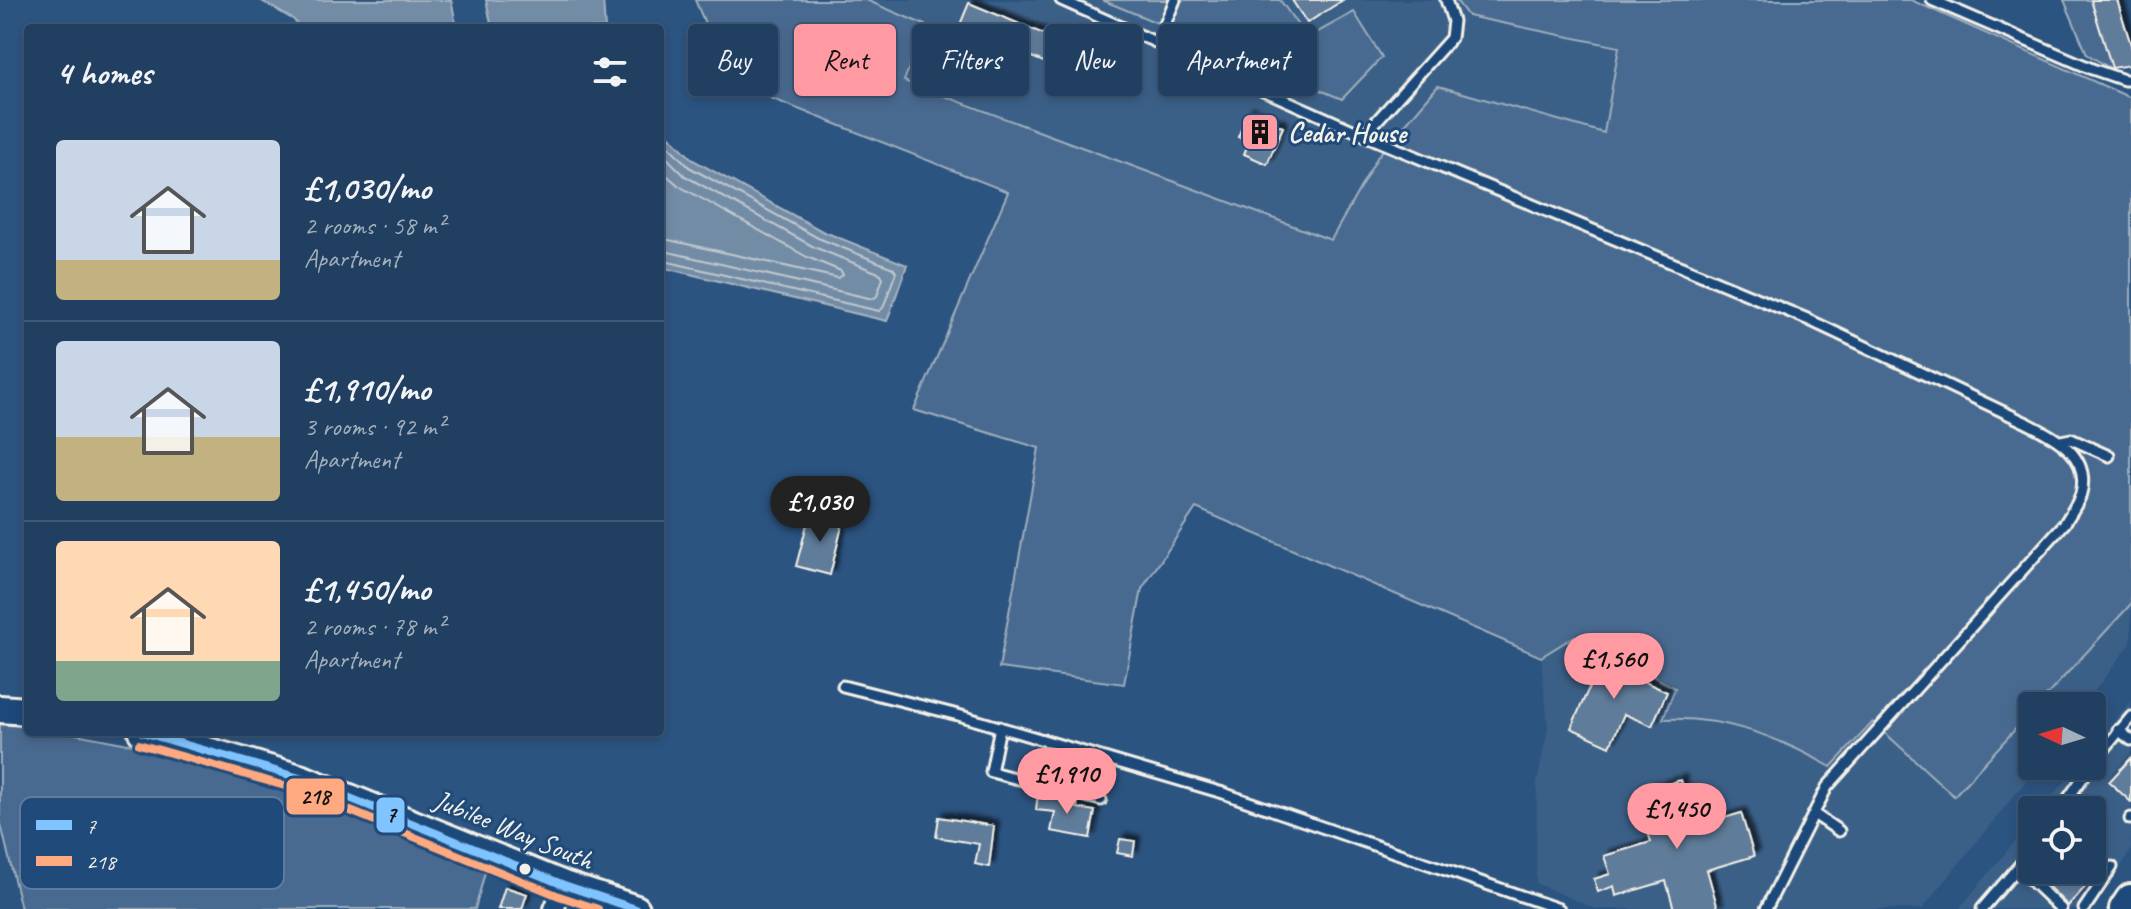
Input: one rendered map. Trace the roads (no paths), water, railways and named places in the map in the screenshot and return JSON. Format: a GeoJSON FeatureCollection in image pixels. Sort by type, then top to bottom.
{"type":"FeatureCollection","features":[{"type":"Feature","properties":{"kind":"main road"},"geometry":{"type":"LineString","coordinates":[[2125,909],[2131,900]]}},
{"type":"Feature","properties":{"kind":"street"},"geometry":{"type":"LineString","coordinates":[[0,709],[24,711]]}},
{"type":"Feature","properties":{"kind":"street","name":"Jubilee Way South"},"geometry":{"type":"LineString","coordinates":[[156,736],[303,779],[559,897],[636,909]]}},
{"type":"Feature","properties":{"kind":"lane"},"geometry":{"type":"LineString","coordinates":[[1061,0],[1158,41]]}},
{"type":"Feature","properties":{"kind":"lane"},"geometry":{"type":"LineString","coordinates":[[1165,24],[1175,0]]}},
{"type":"Feature","properties":{"kind":"lane"},"geometry":{"type":"LineString","coordinates":[[1364,135],[1451,38],[1453,21],[1446,0]]}},
{"type":"Feature","properties":{"kind":"lane"},"geometry":{"type":"LineString","coordinates":[[1932,0],[2092,69],[2131,80]]}},
{"type":"Feature","properties":{"kind":"lane"},"geometry":{"type":"LineString","coordinates":[[1279,96],[1364,135],[1807,319],[2061,441],[2075,456],[2083,475],[2081,496],[2065,523],[1827,787],[1766,909]]}},
{"type":"Feature","properties":{"kind":"lane"},"geometry":{"type":"LineString","coordinates":[[2061,441],[2071,439],[2109,456]]}},
{"type":"Feature","properties":{"kind":"lane"},"geometry":{"type":"LineString","coordinates":[[843,686],[1000,727],[1223,793],[1559,909]]}},
{"type":"Feature","properties":{"kind":"lane"},"geometry":{"type":"LineString","coordinates":[[2106,746],[2130,721]]}},
{"type":"Feature","properties":{"kind":"lane"},"geometry":{"type":"LineString","coordinates":[[1000,727],[991,772],[1101,800]]}},
{"type":"Feature","properties":{"kind":"lane"},"geometry":{"type":"LineString","coordinates":[[2118,730],[2131,740]]}},
{"type":"Feature","properties":{"kind":"lane"},"geometry":{"type":"LineString","coordinates":[[1814,814],[1839,831]]}},
{"type":"Feature","properties":{"kind":"lane"},"geometry":{"type":"LineString","coordinates":[[2084,909],[2112,867]]}},
{"type":"Feature","properties":{"kind":"lane"},"geometry":{"type":"LineString","coordinates":[[1982,909],[2018,868]]}},
{"type":"Feature","properties":{"kind":"lane"},"geometry":{"type":"LineString","coordinates":[[2035,884],[2061,909]]}},
{"type":"Feature","properties":{"kind":"water"},"geometry":{"type":"Polygon","coordinates":[[[260,0],[451,0],[456,24],[296,24],[260,0]]]}},
{"type":"Feature","properties":{"kind":"water"},"geometry":{"type":"Polygon","coordinates":[[[486,0],[603,0],[605,24],[491,24],[486,0]]]}},
{"type":"Feature","properties":{"kind":"water"},"geometry":{"type":"Polygon","coordinates":[[[664,130],[693,160],[822,231],[907,265],[887,321],[664,268],[664,130]]]}},
{"type":"Feature","properties":{"kind":"place","name":"Cedar House"},"geometry":{"type":"Point","coordinates":[1260,132]}}]}
